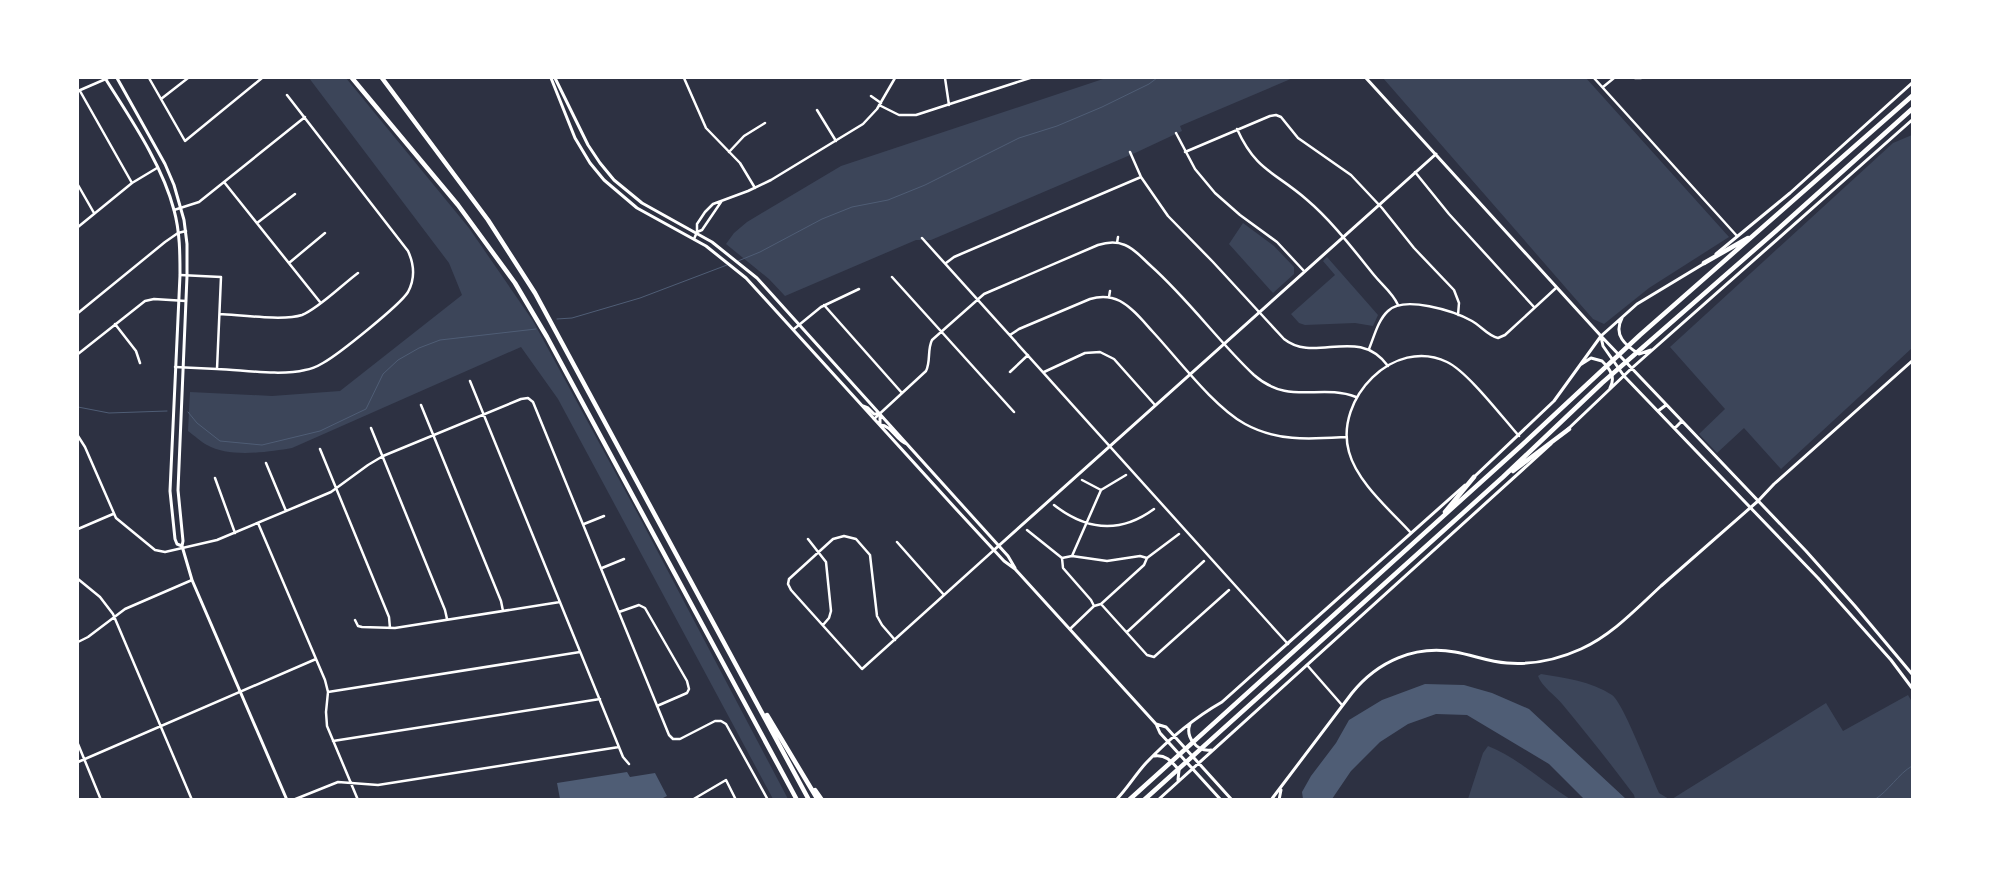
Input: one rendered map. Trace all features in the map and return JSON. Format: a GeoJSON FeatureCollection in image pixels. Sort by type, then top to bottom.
{"type":"FeatureCollection","features":[{"type":"Feature","properties":{"kind":"highway"},"geometry":{"type":"LineString","coordinates":[[352,78],[458,205],[515,283],[547,337],[782,770],[796,800]]}},
{"type":"Feature","properties":{"kind":"highway"},"geometry":{"type":"LineString","coordinates":[[382,78],[488,220],[534,293],[809,800]]}},
{"type":"Feature","properties":{"kind":"highway"},"geometry":{"type":"LineString","coordinates":[[1129,800],[1522,445],[1594,376],[1912,96]]}},
{"type":"Feature","properties":{"kind":"highway"},"geometry":{"type":"LineString","coordinates":[[1144,800],[1503,477],[1646,343],[1777,230],[1912,109]]}},
{"type":"Feature","properties":{"kind":"highway"},"geometry":{"type":"LineString","coordinates":[[1704,264],[1758,232]]}},
{"type":"Feature","properties":{"kind":"highway"},"geometry":{"type":"LineString","coordinates":[[1503,477],[1569,428]]}},
{"type":"Feature","properties":{"kind":"highway"},"geometry":{"type":"LineString","coordinates":[[1436,523],[1474,477]]}},
{"type":"Feature","properties":{"kind":"highway"},"geometry":{"type":"LineString","coordinates":[[753,696],[775,728],[818,800]]}},
{"type":"Feature","properties":{"kind":"highway"},"geometry":{"type":"LineString","coordinates":[[807,780],[822,800]]}},
{"type":"Feature","properties":{"kind":"main road"},"geometry":{"type":"LineString","coordinates":[[106,78],[167,188],[174,210],[178,233],[180,275],[170,490],[175,539],[177,544],[182,547]]}},
{"type":"Feature","properties":{"kind":"main road"},"geometry":{"type":"LineString","coordinates":[[117,78],[165,164],[182,208],[186,231],[187,276],[178,490],[184,541],[182,547],[192,580],[287,800]]}},
{"type":"Feature","properties":{"kind":"main road"},"geometry":{"type":"LineString","coordinates":[[553,78],[588,146],[609,175],[642,203],[697,232],[724,250],[762,283],[1008,556],[1015,569]]}},
{"type":"Feature","properties":{"kind":"main road"},"geometry":{"type":"LineString","coordinates":[[553,78],[575,138],[599,174],[619,195],[637,208],[706,246],[746,278],[1004,561],[1015,569],[1070,629],[1156,724],[1168,742],[1220,800]]}},
{"type":"Feature","properties":{"kind":"main road"},"geometry":{"type":"LineString","coordinates":[[1366,78],[1601,336],[1855,606],[1912,674]]}},
{"type":"Feature","properties":{"kind":"main road"},"geometry":{"type":"LineString","coordinates":[[1116,800],[1152,757],[1174,736],[1201,714],[1222,702],[1519,436],[1554,401],[1601,336],[1637,304],[1704,264],[1738,237],[1912,83]]}},
{"type":"Feature","properties":{"kind":"main road"},"geometry":{"type":"LineString","coordinates":[[1158,800],[1569,428],[1632,368],[1912,120]]}},
{"type":"Feature","properties":{"kind":"main road"},"geometry":{"type":"LineString","coordinates":[[994,550],[1436,154]]}},
{"type":"Feature","properties":{"kind":"main road"},"geometry":{"type":"LineString","coordinates":[[1624,316],[1618,331],[1620,337],[1632,350],[1639,354],[1657,346]]}},
{"type":"Feature","properties":{"kind":"main road"},"geometry":{"type":"LineString","coordinates":[[1601,336],[1604,346],[1624,376],[1751,507],[1836,599],[1891,660],[1912,688]]}},
{"type":"Feature","properties":{"kind":"main road"},"geometry":{"type":"LineString","coordinates":[[1576,370],[1589,359],[1594,358],[1602,361],[1613,378],[1607,393]]}},
{"type":"Feature","properties":{"kind":"main road"},"geometry":{"type":"LineString","coordinates":[[1272,800],[1362,681],[1373,671],[1395,659],[1413,653],[1433,650],[1509,663],[1544,660],[1581,649],[1596,641],[1622,621],[1758,501],[1774,484],[1912,361]]}},
{"type":"Feature","properties":{"kind":"main road"},"geometry":{"type":"LineString","coordinates":[[1658,411],[1666,404]]}},
{"type":"Feature","properties":{"kind":"main road"},"geometry":{"type":"LineString","coordinates":[[863,406],[874,414],[880,414]]}},
{"type":"Feature","properties":{"kind":"main road"},"geometry":{"type":"LineString","coordinates":[[880,414],[880,425]]}},
{"type":"Feature","properties":{"kind":"main road"},"geometry":{"type":"LineString","coordinates":[[1675,428],[1682,421]]}},
{"type":"Feature","properties":{"kind":"main road"},"geometry":{"type":"LineString","coordinates":[[880,425],[887,426],[901,441],[908,444]]}},
{"type":"Feature","properties":{"kind":"main road"},"geometry":{"type":"LineString","coordinates":[[915,464],[921,459]]}},
{"type":"Feature","properties":{"kind":"main road"},"geometry":{"type":"LineString","coordinates":[[1711,466],[1718,459]]}},
{"type":"Feature","properties":{"kind":"main road"},"geometry":{"type":"LineString","coordinates":[[923,473],[929,468]]}},
{"type":"Feature","properties":{"kind":"main road"},"geometry":{"type":"LineString","coordinates":[[1191,723],[1188,733],[1191,739],[1199,748],[1212,750]]}},
{"type":"Feature","properties":{"kind":"main road"},"geometry":{"type":"LineString","coordinates":[[1156,724],[1166,727],[1231,799]]}},
{"type":"Feature","properties":{"kind":"main road"},"geometry":{"type":"LineString","coordinates":[[1152,757],[1162,755],[1169,759],[1179,770],[1178,781]]}},
{"type":"Feature","properties":{"kind":"main road"},"geometry":{"type":"LineString","coordinates":[[1279,800],[1281,789]]}},
{"type":"Feature","properties":{"kind":"street"},"geometry":{"type":"LineString","coordinates":[[106,78],[79,91],[132,183]]}},
{"type":"Feature","properties":{"kind":"street"},"geometry":{"type":"LineString","coordinates":[[149,78],[184,142],[262,78]]}},
{"type":"Feature","properties":{"kind":"street"},"geometry":{"type":"LineString","coordinates":[[161,99],[188,78]]}},
{"type":"Feature","properties":{"kind":"street"},"geometry":{"type":"LineString","coordinates":[[684,78],[704,124],[712,136],[743,166],[755,188]]}},
{"type":"Feature","properties":{"kind":"street"},"geometry":{"type":"LineString","coordinates":[[694,239],[697,232],[697,224],[705,212],[715,203],[755,188],[863,124],[880,104],[895,78]]}},
{"type":"Feature","properties":{"kind":"street"},"geometry":{"type":"LineString","coordinates":[[945,78],[949,105]]}},
{"type":"Feature","properties":{"kind":"street"},"geometry":{"type":"LineString","coordinates":[[871,96],[895,114],[908,116],[921,114],[1027,78]]}},
{"type":"Feature","properties":{"kind":"street"},"geometry":{"type":"LineString","coordinates":[[1594,78],[1738,237]]}},
{"type":"Feature","properties":{"kind":"street"},"geometry":{"type":"LineString","coordinates":[[1603,87],[1614,78]]}},
{"type":"Feature","properties":{"kind":"street"},"geometry":{"type":"LineString","coordinates":[[1636,78],[1641,78]]}},
{"type":"Feature","properties":{"kind":"street"},"geometry":{"type":"LineString","coordinates":[[175,367],[288,372],[315,368],[328,360],[401,301],[411,285],[413,270],[408,251],[287,95]]}},
{"type":"Feature","properties":{"kind":"street"},"geometry":{"type":"LineString","coordinates":[[817,110],[836,141]]}},
{"type":"Feature","properties":{"kind":"street"},"geometry":{"type":"LineString","coordinates":[[1185,152],[1277,113],[1298,138],[1351,175],[1378,204],[1414,248],[1450,286],[1458,301],[1458,315]]}},
{"type":"Feature","properties":{"kind":"street"},"geometry":{"type":"LineString","coordinates":[[174,210],[199,202],[305,117]]}},
{"type":"Feature","properties":{"kind":"street"},"geometry":{"type":"LineString","coordinates":[[729,152],[744,136],[765,123]]}},
{"type":"Feature","properties":{"kind":"street"},"geometry":{"type":"LineString","coordinates":[[1237,130],[1246,148],[1260,165],[1308,201],[1343,237],[1393,295],[1398,305]]}},
{"type":"Feature","properties":{"kind":"street"},"geometry":{"type":"LineString","coordinates":[[1176,133],[1185,152],[1215,193],[1240,215],[1277,242],[1304,271]]}},
{"type":"Feature","properties":{"kind":"street"},"geometry":{"type":"LineString","coordinates":[[1130,152],[1141,177],[1173,221],[1209,256],[1284,339],[1296,346],[1354,346],[1368,349],[1378,355],[1388,366]]}},
{"type":"Feature","properties":{"kind":"street"},"geometry":{"type":"LineString","coordinates":[[78,227],[132,183],[157,168]]}},
{"type":"Feature","properties":{"kind":"street"},"geometry":{"type":"LineString","coordinates":[[1415,172],[1449,214],[1534,308]]}},
{"type":"Feature","properties":{"kind":"street"},"geometry":{"type":"LineString","coordinates":[[946,264],[954,257],[1141,177]]}},
{"type":"Feature","properties":{"kind":"street"},"geometry":{"type":"LineString","coordinates":[[224,182],[320,302]]}},
{"type":"Feature","properties":{"kind":"street"},"geometry":{"type":"LineString","coordinates":[[78,185],[94,213]]}},
{"type":"Feature","properties":{"kind":"street"},"geometry":{"type":"LineString","coordinates":[[256,223],[295,194]]}},
{"type":"Feature","properties":{"kind":"street"},"geometry":{"type":"LineString","coordinates":[[697,232],[703,229],[721,202]]}},
{"type":"Feature","properties":{"kind":"street"},"geometry":{"type":"LineString","coordinates":[[78,313],[165,242],[178,233],[186,231]]}},
{"type":"Feature","properties":{"kind":"street"},"geometry":{"type":"LineString","coordinates":[[289,263],[325,233]]}},
{"type":"Feature","properties":{"kind":"street"},"geometry":{"type":"LineString","coordinates":[[1118,237],[1118,243]]}},
{"type":"Feature","properties":{"kind":"street"},"geometry":{"type":"LineString","coordinates":[[922,238],[1288,644]]}},
{"type":"Feature","properties":{"kind":"street"},"geometry":{"type":"LineString","coordinates":[[874,419],[926,371],[929,363],[929,345],[941,331],[977,299],[986,293],[1102,244],[1118,243],[1132,249],[1169,282],[1256,376],[1275,388],[1294,393],[1337,392],[1356,397]]}},
{"type":"Feature","properties":{"kind":"street"},"geometry":{"type":"LineString","coordinates":[[220,314],[294,316],[308,312],[358,272]]}},
{"type":"Feature","properties":{"kind":"street"},"geometry":{"type":"LineString","coordinates":[[180,275],[221,277],[217,369]]}},
{"type":"Feature","properties":{"kind":"street"},"geometry":{"type":"LineString","coordinates":[[892,277],[1014,412]]}},
{"type":"Feature","properties":{"kind":"street"},"geometry":{"type":"LineString","coordinates":[[1368,349],[1384,314],[1398,305],[1415,305],[1458,315],[1477,324],[1494,338],[1500,338],[1556,287]]}},
{"type":"Feature","properties":{"kind":"street"},"geometry":{"type":"LineString","coordinates":[[794,330],[824,305],[859,289]]}},
{"type":"Feature","properties":{"kind":"street"},"geometry":{"type":"LineString","coordinates":[[1109,297],[1110,291]]}},
{"type":"Feature","properties":{"kind":"street"},"geometry":{"type":"LineString","coordinates":[[1010,335],[1019,329],[1090,299],[1109,297],[1124,304],[1140,318],[1225,410],[1242,422],[1276,436],[1299,439],[1346,437]]}},
{"type":"Feature","properties":{"kind":"street"},"geometry":{"type":"LineString","coordinates":[[78,354],[145,301],[154,299],[186,301]]}},
{"type":"Feature","properties":{"kind":"street"},"geometry":{"type":"LineString","coordinates":[[824,305],[902,393]]}},
{"type":"Feature","properties":{"kind":"street"},"geometry":{"type":"LineString","coordinates":[[115,324],[136,351],[140,363]]}},
{"type":"Feature","properties":{"kind":"street"},"geometry":{"type":"LineString","coordinates":[[1044,373],[1085,353],[1100,352],[1114,359],[1155,405]]}},
{"type":"Feature","properties":{"kind":"street"},"geometry":{"type":"LineString","coordinates":[[1010,372],[1028,355]]}},
{"type":"Feature","properties":{"kind":"street"},"geometry":{"type":"LineString","coordinates":[[1411,533],[1358,472],[1350,458],[1346,437],[1348,416],[1356,397],[1368,383],[1388,366],[1402,359],[1418,356],[1434,357],[1450,363],[1463,374],[1519,436]]}},
{"type":"Feature","properties":{"kind":"street"},"geometry":{"type":"LineString","coordinates":[[470,381],[619,747],[624,759],[629,764]]}},
{"type":"Feature","properties":{"kind":"street"},"geometry":{"type":"LineString","coordinates":[[78,436],[86,447],[113,514],[157,551],[165,552],[218,540],[286,512],[336,488],[383,456],[521,399],[528,398],[533,402],[669,735],[673,739],[680,739],[715,721],[721,721],[726,724],[768,800]]}},
{"type":"Feature","properties":{"kind":"street"},"geometry":{"type":"LineString","coordinates":[[421,405],[501,601],[503,611]]}},
{"type":"Feature","properties":{"kind":"street"},"geometry":{"type":"LineString","coordinates":[[371,428],[445,610],[447,620]]}},
{"type":"Feature","properties":{"kind":"street"},"geometry":{"type":"LineString","coordinates":[[320,449],[389,617],[390,628]]}},
{"type":"Feature","properties":{"kind":"street"},"geometry":{"type":"LineString","coordinates":[[266,463],[286,512]]}},
{"type":"Feature","properties":{"kind":"street"},"geometry":{"type":"LineString","coordinates":[[1072,556],[1101,490],[1126,475]]}},
{"type":"Feature","properties":{"kind":"street"},"geometry":{"type":"LineString","coordinates":[[214,478],[235,533]]}},
{"type":"Feature","properties":{"kind":"street"},"geometry":{"type":"LineString","coordinates":[[1082,480],[1101,490]]}},
{"type":"Feature","properties":{"kind":"street"},"geometry":{"type":"LineString","coordinates":[[1054,506],[1086,524],[1102,526],[1117,525],[1137,520],[1154,509]]}},
{"type":"Feature","properties":{"kind":"street"},"geometry":{"type":"LineString","coordinates":[[78,529],[113,514]]}},
{"type":"Feature","properties":{"kind":"street"},"geometry":{"type":"LineString","coordinates":[[584,524],[604,516]]}},
{"type":"Feature","properties":{"kind":"street"},"geometry":{"type":"LineString","coordinates":[[258,523],[325,680],[328,692],[326,722],[358,800]]}},
{"type":"Feature","properties":{"kind":"street"},"geometry":{"type":"LineString","coordinates":[[1027,530],[1062,558]]}},
{"type":"Feature","properties":{"kind":"street"},"geometry":{"type":"LineString","coordinates":[[1070,629],[1094,606],[1101,604],[1146,564],[1147,558],[1180,534]]}},
{"type":"Feature","properties":{"kind":"street"},"geometry":{"type":"LineString","coordinates":[[895,640],[882,626],[877,616],[870,558],[865,548],[854,538],[844,536],[833,539],[790,577],[788,584],[791,590],[862,669],[895,640],[994,550]]}},
{"type":"Feature","properties":{"kind":"street"},"geometry":{"type":"LineString","coordinates":[[808,539],[827,564],[831,609],[830,617],[822,625]]}},
{"type":"Feature","properties":{"kind":"street"},"geometry":{"type":"LineString","coordinates":[[897,542],[944,595]]}},
{"type":"Feature","properties":{"kind":"street"},"geometry":{"type":"LineString","coordinates":[[1062,558],[1072,556],[1101,561],[1117,561],[1142,556],[1147,558]]}},
{"type":"Feature","properties":{"kind":"street"},"geometry":{"type":"LineString","coordinates":[[1062,558],[1062,568],[1091,600],[1094,606]]}},
{"type":"Feature","properties":{"kind":"street"},"geometry":{"type":"LineString","coordinates":[[602,568],[624,559]]}},
{"type":"Feature","properties":{"kind":"street"},"geometry":{"type":"LineString","coordinates":[[1126,632],[1204,562]]}},
{"type":"Feature","properties":{"kind":"street"},"geometry":{"type":"LineString","coordinates":[[78,579],[103,599],[114,617],[192,800]]}},
{"type":"Feature","properties":{"kind":"street"},"geometry":{"type":"LineString","coordinates":[[78,642],[137,603],[192,580]]}},
{"type":"Feature","properties":{"kind":"street"},"geometry":{"type":"LineString","coordinates":[[1101,604],[1147,655],[1154,657],[1229,590]]}},
{"type":"Feature","properties":{"kind":"street"},"geometry":{"type":"LineString","coordinates":[[355,620],[358,626],[362,627],[390,628],[560,602]]}},
{"type":"Feature","properties":{"kind":"street"},"geometry":{"type":"LineString","coordinates":[[619,612],[639,605],[645,608],[687,681],[689,689],[687,693],[657,706]]}},
{"type":"Feature","properties":{"kind":"street"},"geometry":{"type":"LineString","coordinates":[[328,692],[580,652]]}},
{"type":"Feature","properties":{"kind":"street"},"geometry":{"type":"LineString","coordinates":[[78,762],[316,659]]}},
{"type":"Feature","properties":{"kind":"street"},"geometry":{"type":"LineString","coordinates":[[1307,665],[1342,705]]}},
{"type":"Feature","properties":{"kind":"street"},"geometry":{"type":"LineString","coordinates":[[333,741],[600,699]]}},
{"type":"Feature","properties":{"kind":"street"},"geometry":{"type":"LineString","coordinates":[[78,744],[101,800]]}},
{"type":"Feature","properties":{"kind":"street"},"geometry":{"type":"LineString","coordinates":[[294,800],[330,784],[351,782],[378,785],[619,747]]}},
{"type":"Feature","properties":{"kind":"street"},"geometry":{"type":"LineString","coordinates":[[692,800],[726,780],[736,800]]}},
{"type":"Feature","properties":{"kind":"shaded area"},"geometry":{"type":"Polygon","coordinates":[[[309,78],[346,78],[469,228],[533,321],[640,518],[788,799],[773,799],[558,399],[521,347],[292,448],[249,453],[226,452],[207,445],[188,431],[190,392],[272,396],[340,391],[462,295],[449,263],[309,78]]]}},
{"type":"Feature","properties":{"kind":"shaded area"},"geometry":{"type":"Polygon","coordinates":[[[1106,78],[1293,78],[1180,126],[1182,131],[1135,153],[931,240],[916,240],[785,296],[769,279],[726,244],[734,233],[747,222],[841,166],[1106,78]]]}},
{"type":"Feature","properties":{"kind":"shaded area"},"geometry":{"type":"Polygon","coordinates":[[[1383,78],[1586,78],[1729,237],[1649,288],[1604,324],[1593,319],[1383,78]]]}},
{"type":"Feature","properties":{"kind":"shaded area"},"geometry":{"type":"Polygon","coordinates":[[[1912,135],[1912,348],[1781,469],[1744,428],[1717,453],[1699,434],[1725,409],[1670,347],[1893,143],[1912,135]]]}},
{"type":"Feature","properties":{"kind":"shaded area"},"geometry":{"type":"Polygon","coordinates":[[[1243,223],[1274,246],[1294,267],[1294,274],[1273,293],[1229,244],[1243,223]]]}},
{"type":"Feature","properties":{"kind":"shaded area"},"geometry":{"type":"Polygon","coordinates":[[[1327,257],[1378,315],[1373,326],[1355,323],[1305,325],[1299,323],[1291,314],[1335,275],[1323,261],[1327,257]]]}},
{"type":"Feature","properties":{"kind":"shaded area"},"geometry":{"type":"Polygon","coordinates":[[[1541,674],[1587,683],[1612,695],[1630,725],[1659,793],[1669,799],[1635,799],[1634,795],[1590,738],[1563,705],[1542,684],[1538,676],[1541,674]]]}},
{"type":"Feature","properties":{"kind":"shaded area"},"geometry":{"type":"Polygon","coordinates":[[[1425,684],[1464,685],[1492,693],[1529,709],[1626,799],[1584,799],[1549,764],[1467,715],[1436,714],[1408,724],[1380,742],[1351,771],[1332,799],[1303,799],[1302,792],[1311,776],[1336,743],[1349,720],[1382,700],[1425,684]]]}},
{"type":"Feature","properties":{"kind":"shaded area"},"geometry":{"type":"Polygon","coordinates":[[[1908,695],[1912,702],[1912,799],[1672,799],[1826,703],[1843,731],[1908,695]]]}},
{"type":"Feature","properties":{"kind":"shaded area"},"geometry":{"type":"Polygon","coordinates":[[[1488,746],[1520,764],[1570,799],[1468,799],[1483,753],[1488,746]]]}},
{"type":"Feature","properties":{"kind":"shaded area"},"geometry":{"type":"Polygon","coordinates":[[[627,772],[630,777],[655,773],[667,796],[659,800],[560,799],[557,783],[627,772]]]}},
{"type":"Feature","properties":{"kind":"waterway"},"geometry":{"type":"LineString","coordinates":[[738,261],[760,252],[822,219],[852,207],[888,200],[925,185],[1019,138],[1057,126],[1102,107],[1149,84],[1157,78]]}},
{"type":"Feature","properties":{"kind":"waterway"},"geometry":{"type":"LineString","coordinates":[[557,319],[572,318],[640,298],[727,265]]}},
{"type":"Feature","properties":{"kind":"waterway"},"geometry":{"type":"LineString","coordinates":[[188,412],[197,423],[220,441],[262,445],[320,431],[366,409],[383,374],[398,360],[419,348],[440,340],[536,329]]}},
{"type":"Feature","properties":{"kind":"waterway"},"geometry":{"type":"LineString","coordinates":[[78,407],[109,413],[167,411]]}},
{"type":"Feature","properties":{"kind":"waterway"},"geometry":{"type":"LineString","coordinates":[[1874,800],[1912,766]]}}]}
